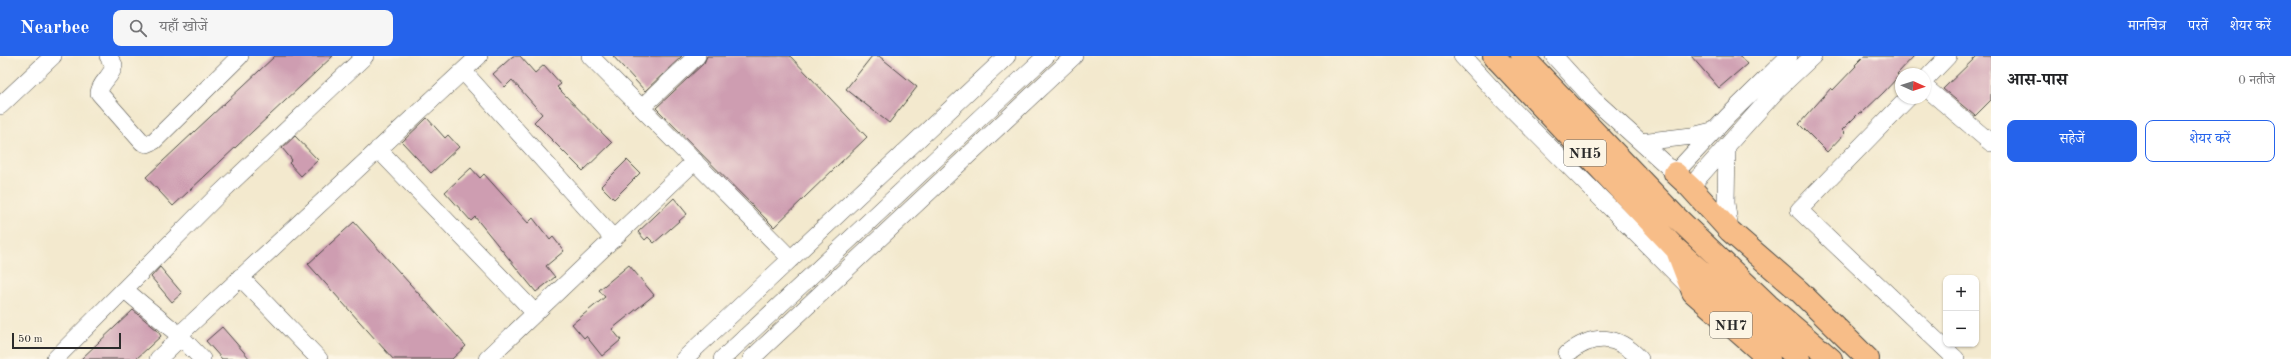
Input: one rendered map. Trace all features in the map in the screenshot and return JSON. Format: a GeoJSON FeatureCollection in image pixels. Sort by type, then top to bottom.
{"type":"FeatureCollection","features":[{"type":"Feature","properties":{"kind":"highway","name":"NH5"},"geometry":{"type":"LineString","coordinates":[[1494,56],[1677,250],[1799,359]]}},
{"type":"Feature","properties":{"kind":"highway","name":"NH5"},"geometry":{"type":"LineString","coordinates":[[1522,56],[1676,217],[1768,305],[1831,359]]}},
{"type":"Feature","properties":{"kind":"highway"},"geometry":{"type":"LineString","coordinates":[[1682,180],[1730,230],[1799,291],[1869,358]]}},
{"type":"Feature","properties":{"kind":"highway","name":"NH7"},"geometry":{"type":"LineString","coordinates":[[1677,250],[1693,292],[1769,359]]}},
{"type":"Feature","properties":{"kind":"street"},"geometry":{"type":"LineString","coordinates":[[0,106],[53,56]]}},
{"type":"Feature","properties":{"kind":"street"},"geometry":{"type":"LineString","coordinates":[[108,56],[114,65],[113,73],[100,87],[98,94],[142,142],[147,144],[154,141],[240,56]]}},
{"type":"Feature","properties":{"kind":"street"},"geometry":{"type":"LineString","coordinates":[[55,359],[217,196],[366,56]]}},
{"type":"Feature","properties":{"kind":"street"},"geometry":{"type":"LineString","coordinates":[[158,359],[240,278],[479,56]]}},
{"type":"Feature","properties":{"kind":"street"},"geometry":{"type":"LineString","coordinates":[[590,56],[791,259]]}},
{"type":"Feature","properties":{"kind":"street"},"geometry":{"type":"LineString","coordinates":[[642,107],[697,56]]}},
{"type":"Feature","properties":{"kind":"street"},"geometry":{"type":"LineString","coordinates":[[684,359],[1007,56]]}},
{"type":"Feature","properties":{"kind":"street"},"geometry":{"type":"LineString","coordinates":[[722,359],[1046,56]]}},
{"type":"Feature","properties":{"kind":"street"},"geometry":{"type":"LineString","coordinates":[[751,359],[1074,56]]}},
{"type":"Feature","properties":{"kind":"street"},"geometry":{"type":"LineString","coordinates":[[1462,56],[1500,97],[1693,292]]}},
{"type":"Feature","properties":{"kind":"street"},"geometry":{"type":"LineString","coordinates":[[1554,56],[1593,99],[1682,180]]}},
{"type":"Feature","properties":{"kind":"street"},"geometry":{"type":"LineString","coordinates":[[1682,180],[1716,130],[1789,56]]}},
{"type":"Feature","properties":{"kind":"street"},"geometry":{"type":"LineString","coordinates":[[1682,180],[1727,146],[1777,90],[1813,56]]}},
{"type":"Feature","properties":{"kind":"street"},"geometry":{"type":"LineString","coordinates":[[1931,74],[1948,56]]}},
{"type":"Feature","properties":{"kind":"street"},"geometry":{"type":"LineString","coordinates":[[462,71],[614,239]]}},
{"type":"Feature","properties":{"kind":"street"},"geometry":{"type":"LineString","coordinates":[[1931,92],[1991,143]]}},
{"type":"Feature","properties":{"kind":"street"},"geometry":{"type":"LineString","coordinates":[[1902,104],[1799,210],[1956,359]]}},
{"type":"Feature","properties":{"kind":"street"},"geometry":{"type":"LineString","coordinates":[[1641,142],[1692,136],[1716,130]]}},
{"type":"Feature","properties":{"kind":"street"},"geometry":{"type":"LineString","coordinates":[[1727,146],[1726,202],[1730,230]]}},
{"type":"Feature","properties":{"kind":"street"},"geometry":{"type":"LineString","coordinates":[[378,149],[535,313]]}},
{"type":"Feature","properties":{"kind":"street"},"geometry":{"type":"LineString","coordinates":[[487,359],[695,161]]}},
{"type":"Feature","properties":{"kind":"street"},"geometry":{"type":"LineString","coordinates":[[240,278],[319,359]]}},
{"type":"Feature","properties":{"kind":"street"},"geometry":{"type":"LineString","coordinates":[[125,290],[180,336],[202,359]]}},
{"type":"Feature","properties":{"kind":"street"},"geometry":{"type":"LineString","coordinates":[[1567,354],[1580,344],[1604,338],[1631,350],[1640,359]]}},
{"type":"Feature","properties":{"kind":"building"},"geometry":{"type":"Polygon","coordinates":[[[275,56],[333,56],[173,206],[146,177],[275,56]]]}},
{"type":"Feature","properties":{"kind":"building"},"geometry":{"type":"Polygon","coordinates":[[[513,56],[520,56],[535,73],[544,65],[561,84],[557,87],[612,143],[583,171],[534,122],[542,114],[512,80],[505,87],[493,74],[513,56]]]}},
{"type":"Feature","properties":{"kind":"building"},"geometry":{"type":"Polygon","coordinates":[[[613,56],[682,56],[645,91],[613,56]]]}},
{"type":"Feature","properties":{"kind":"building"},"geometry":{"type":"Polygon","coordinates":[[[707,56],[790,56],[867,137],[774,227],[656,108],[704,63],[707,56]]]}},
{"type":"Feature","properties":{"kind":"building"},"geometry":{"type":"Polygon","coordinates":[[[872,56],[879,56],[917,87],[889,123],[846,89],[872,56]]]}},
{"type":"Feature","properties":{"kind":"building"},"geometry":{"type":"Polygon","coordinates":[[[1691,56],[1740,56],[1747,64],[1719,88],[1691,56]]]}},
{"type":"Feature","properties":{"kind":"building"},"geometry":{"type":"Polygon","coordinates":[[[1864,56],[1914,56],[1903,68],[1895,68],[1895,80],[1862,113],[1860,112],[1842,130],[1845,133],[1827,152],[1799,124],[1831,88],[1833,90],[1856,66],[1855,65],[1864,56]]]}},
{"type":"Feature","properties":{"kind":"building"},"geometry":{"type":"Polygon","coordinates":[[[1977,56],[1991,56],[1991,100],[1975,116],[1943,89],[1977,56]]]}},
{"type":"Feature","properties":{"kind":"building"},"geometry":{"type":"Polygon","coordinates":[[[427,118],[445,138],[448,135],[459,147],[431,173],[402,142],[427,118]]]}},
{"type":"Feature","properties":{"kind":"building"},"geometry":{"type":"Polygon","coordinates":[[[295,136],[318,160],[301,176],[289,163],[292,160],[282,148],[295,136]]]}},
{"type":"Feature","properties":{"kind":"building"},"geometry":{"type":"Polygon","coordinates":[[[627,160],[640,173],[614,199],[601,186],[627,160]]]}},
{"type":"Feature","properties":{"kind":"building"},"geometry":{"type":"Polygon","coordinates":[[[471,168],[480,178],[484,174],[528,223],[533,218],[550,240],[553,237],[564,251],[546,266],[555,277],[536,292],[475,217],[471,221],[445,192],[471,168]]]}},
{"type":"Feature","properties":{"kind":"building"},"geometry":{"type":"Polygon","coordinates":[[[674,198],[687,214],[654,243],[648,237],[645,240],[638,232],[674,198]]]}},
{"type":"Feature","properties":{"kind":"building"},"geometry":{"type":"Polygon","coordinates":[[[354,222],[466,346],[452,359],[393,359],[308,264],[354,222]]]}},
{"type":"Feature","properties":{"kind":"building"},"geometry":{"type":"Polygon","coordinates":[[[629,265],[654,295],[612,329],[621,340],[602,356],[586,336],[584,338],[572,324],[605,297],[599,290],[629,265]]]}},
{"type":"Feature","properties":{"kind":"building"},"geometry":{"type":"Polygon","coordinates":[[[160,267],[182,293],[172,302],[151,277],[160,267]]]}},
{"type":"Feature","properties":{"kind":"building"},"geometry":{"type":"Polygon","coordinates":[[[133,310],[157,330],[161,336],[136,359],[81,359],[133,310]]]}},
{"type":"Feature","properties":{"kind":"building"},"geometry":{"type":"Polygon","coordinates":[[[222,327],[250,359],[222,359],[206,341],[222,327]]]}}]}
